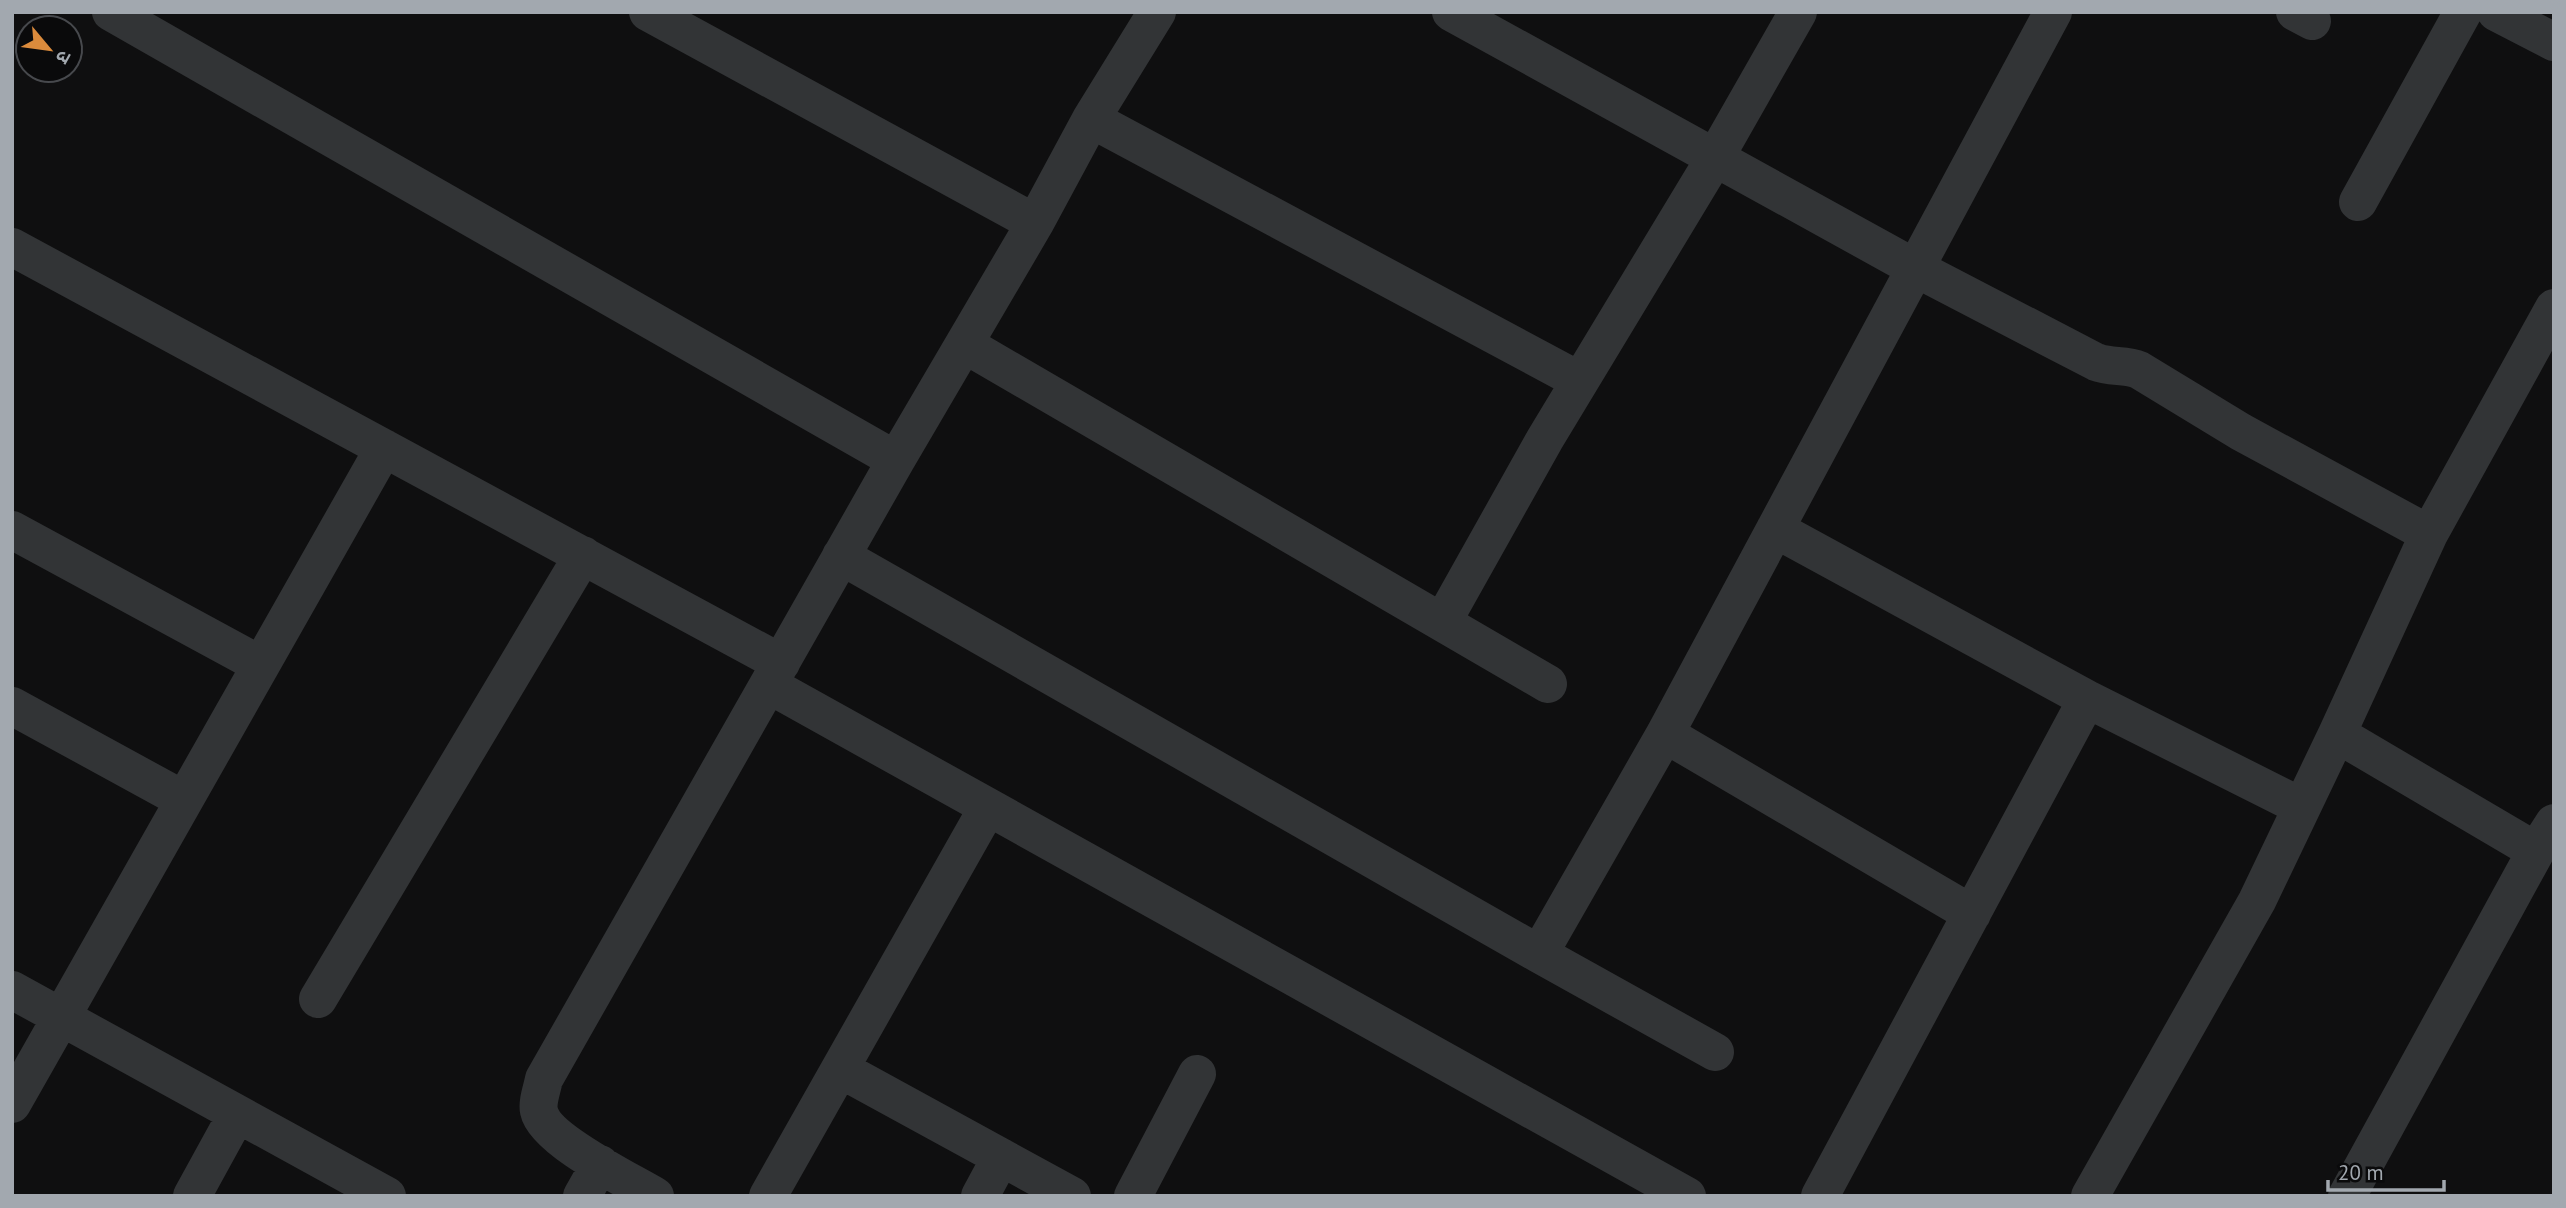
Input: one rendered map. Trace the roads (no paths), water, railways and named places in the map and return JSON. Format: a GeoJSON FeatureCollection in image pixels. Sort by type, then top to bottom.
{"type":"FeatureCollection","features":[{"type":"Feature","properties":{"kind":"street"},"geometry":{"type":"LineString","coordinates":[[111,12],[896,460]]}},
{"type":"Feature","properties":{"kind":"street"},"geometry":{"type":"LineString","coordinates":[[648,12],[1035,223]]}},
{"type":"Feature","properties":{"kind":"street"},"geometry":{"type":"LineString","coordinates":[[655,1196],[591,1180],[564,1142],[544,1124],[538,1109],[544,1079],[896,460],[1035,223],[1091,120],[1157,12]]}},
{"type":"Feature","properties":{"kind":"street"},"geometry":{"type":"LineString","coordinates":[[1451,12],[1915,268],[2096,362],[2110,368],[2130,366],[2139,370],[2241,432],[2429,534]]}},
{"type":"Feature","properties":{"kind":"street"},"geometry":{"type":"LineString","coordinates":[[1443,621],[1580,381],[1716,156],[1798,12]]}},
{"type":"Feature","properties":{"kind":"street"},"geometry":{"type":"LineString","coordinates":[[1539,954],[1665,734],[2053,12]]}},
{"type":"Feature","properties":{"kind":"street"},"geometry":{"type":"LineString","coordinates":[[2358,202],[2463,12]]}},
{"type":"Feature","properties":{"kind":"street"},"geometry":{"type":"LineString","coordinates":[[2496,12],[2554,42]]}},
{"type":"Feature","properties":{"kind":"street"},"geometry":{"type":"LineString","coordinates":[[1091,120],[1580,381]]}},
{"type":"Feature","properties":{"kind":"street"},"geometry":{"type":"LineString","coordinates":[[12,247],[583,555],[988,807],[1687,1196]]}},
{"type":"Feature","properties":{"kind":"street"},"geometry":{"type":"LineString","coordinates":[[2090,1196],[2257,901],[2429,534],[2554,308]]}},
{"type":"Feature","properties":{"kind":"street"},"geometry":{"type":"LineString","coordinates":[[964,344],[1548,684]]}},
{"type":"Feature","properties":{"kind":"street"},"geometry":{"type":"LineString","coordinates":[[12,1104],[384,448]]}},
{"type":"Feature","properties":{"kind":"street"},"geometry":{"type":"LineString","coordinates":[[1775,528],[2087,699],[2302,807]]}},
{"type":"Feature","properties":{"kind":"street"},"geometry":{"type":"LineString","coordinates":[[12,530],[261,665]]}},
{"type":"Feature","properties":{"kind":"street"},"geometry":{"type":"LineString","coordinates":[[318,999],[583,555]]}},
{"type":"Feature","properties":{"kind":"street"},"geometry":{"type":"LineString","coordinates":[[841,556],[1715,1052]]}},
{"type":"Feature","properties":{"kind":"street"},"geometry":{"type":"LineString","coordinates":[[1820,1196],[2087,699]]}},
{"type":"Feature","properties":{"kind":"street"},"geometry":{"type":"LineString","coordinates":[[12,706],[184,800]]}},
{"type":"Feature","properties":{"kind":"street"},"geometry":{"type":"LineString","coordinates":[[1665,734],[1972,914]]}},
{"type":"Feature","properties":{"kind":"street"},"geometry":{"type":"LineString","coordinates":[[2337,734],[2545,837],[2347,1196]]}},
{"type":"Feature","properties":{"kind":"street"},"geometry":{"type":"LineString","coordinates":[[768,1196],[988,807]]}},
{"type":"Feature","properties":{"kind":"street"},"geometry":{"type":"LineString","coordinates":[[12,990],[237,1114],[367,1191]]}},
{"type":"Feature","properties":{"kind":"street"},"geometry":{"type":"LineString","coordinates":[[839,1069],[1072,1196]]}},
{"type":"Feature","properties":{"kind":"street"},"geometry":{"type":"LineString","coordinates":[[1133,1196],[1197,1074]]}},
{"type":"Feature","properties":{"kind":"street"},"geometry":{"type":"LineString","coordinates":[[191,1196],[237,1114]]}},
{"type":"Feature","properties":{"kind":"street"},"geometry":{"type":"LineString","coordinates":[[980,1196],[1001,1157]]}}]}
